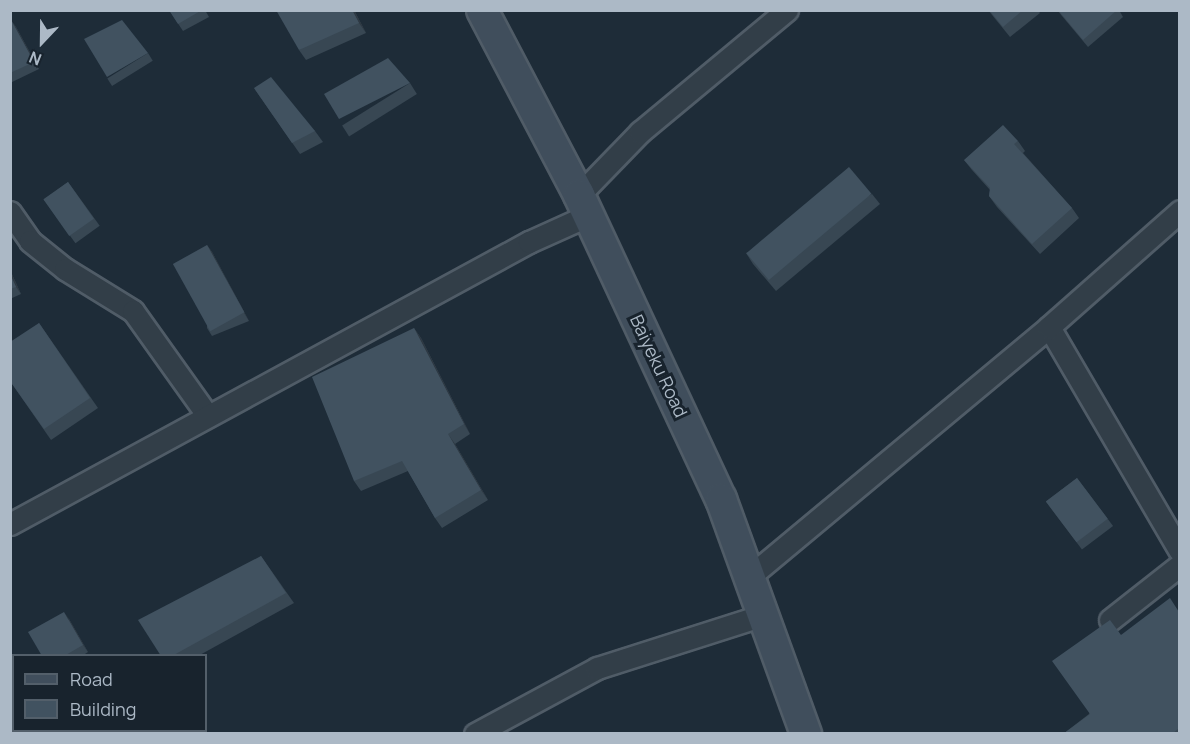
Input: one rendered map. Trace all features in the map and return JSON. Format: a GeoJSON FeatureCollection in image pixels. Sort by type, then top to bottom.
{"type":"FeatureCollection","features":[{"type":"Feature","properties":{"kind":"main road","name":"Baiyeku Road"},"geometry":{"type":"LineString","coordinates":[[482,10],[584,205],[721,499],[806,734]]}},
{"type":"Feature","properties":{"kind":"street"},"geometry":{"type":"LineString","coordinates":[[10,524],[529,242],[584,205],[639,132],[787,10]]}},
{"type":"Feature","properties":{"kind":"street"},"geometry":{"type":"LineString","coordinates":[[749,577],[1048,327],[1179,211]]}},
{"type":"Feature","properties":{"kind":"street"},"geometry":{"type":"LineString","coordinates":[[10,212],[30,241],[65,269],[133,311],[208,416]]}},
{"type":"Feature","properties":{"kind":"street"},"geometry":{"type":"LineString","coordinates":[[1048,327],[1179,551]]}},
{"type":"Feature","properties":{"kind":"street"},"geometry":{"type":"LineString","coordinates":[[1110,620],[1179,565]]}},
{"type":"Feature","properties":{"kind":"street"},"geometry":{"type":"LineString","coordinates":[[475,734],[597,668],[763,615]]}},
{"type":"Feature","properties":{"kind":"building"},"geometry":{"type":"Polygon","coordinates":[[[169,10],[202,10],[178,24],[169,10]]]}},
{"type":"Feature","properties":{"kind":"building"},"geometry":{"type":"Polygon","coordinates":[[[276,10],[352,10],[359,23],[299,50],[276,10]]]}},
{"type":"Feature","properties":{"kind":"building"},"geometry":{"type":"Polygon","coordinates":[[[989,10],[1023,10],[1003,27],[989,10]]]}},
{"type":"Feature","properties":{"kind":"building"},"geometry":{"type":"Polygon","coordinates":[[[1058,10],[1117,10],[1083,40],[1058,10]]]}},
{"type":"Feature","properties":{"kind":"building"},"geometry":{"type":"Polygon","coordinates":[[[122,20],[148,53],[107,77],[84,39],[122,20]]]}},
{"type":"Feature","properties":{"kind":"building"},"geometry":{"type":"Polygon","coordinates":[[[10,21],[34,62],[10,73],[10,21]]]}},
{"type":"Feature","properties":{"kind":"building"},"geometry":{"type":"Polygon","coordinates":[[[388,58],[410,83],[339,119],[324,94],[388,58]]]}},
{"type":"Feature","properties":{"kind":"building"},"geometry":{"type":"Polygon","coordinates":[[[271,77],[315,131],[292,143],[254,88],[271,77]]]}},
{"type":"Feature","properties":{"kind":"building"},"geometry":{"type":"Polygon","coordinates":[[[1003,125],[1018,141],[1014,144],[1072,208],[1032,244],[989,196],[990,188],[964,160],[1003,125]]]}},
{"type":"Feature","properties":{"kind":"building"},"geometry":{"type":"Polygon","coordinates":[[[849,167],[871,194],[769,280],[746,253],[849,167]]]}},
{"type":"Feature","properties":{"kind":"building"},"geometry":{"type":"Polygon","coordinates":[[[68,182],[94,219],[69,236],[43,199],[68,182]]]}},
{"type":"Feature","properties":{"kind":"building"},"geometry":{"type":"Polygon","coordinates":[[[207,245],[244,312],[210,331],[173,264],[207,245]]]}},
{"type":"Feature","properties":{"kind":"building"},"geometry":{"type":"Polygon","coordinates":[[[10,274],[16,287],[10,289],[10,274]]]}},
{"type":"Feature","properties":{"kind":"building"},"geometry":{"type":"Polygon","coordinates":[[[39,323],[90,398],[44,429],[10,381],[10,342],[39,323]]]}},
{"type":"Feature","properties":{"kind":"building"},"geometry":{"type":"Polygon","coordinates":[[[414,328],[464,424],[448,434],[481,490],[435,518],[402,461],[354,481],[312,377],[414,328]]]}},
{"type":"Feature","properties":{"kind":"building"},"geometry":{"type":"Polygon","coordinates":[[[1077,478],[1108,519],[1077,542],[1046,501],[1077,478]]]}},
{"type":"Feature","properties":{"kind":"building"},"geometry":{"type":"Polygon","coordinates":[[[261,556],[286,593],[176,654],[160,654],[138,620],[261,556]]]}},
{"type":"Feature","properties":{"kind":"building"},"geometry":{"type":"Polygon","coordinates":[[[1170,598],[1179,612],[1179,728],[1172,734],[1063,734],[1090,714],[1052,661],[1110,620],[1121,635],[1170,598]]]}},
{"type":"Feature","properties":{"kind":"building"},"geometry":{"type":"Polygon","coordinates":[[[64,612],[83,645],[67,654],[41,654],[28,632],[64,612]]]}}]}
